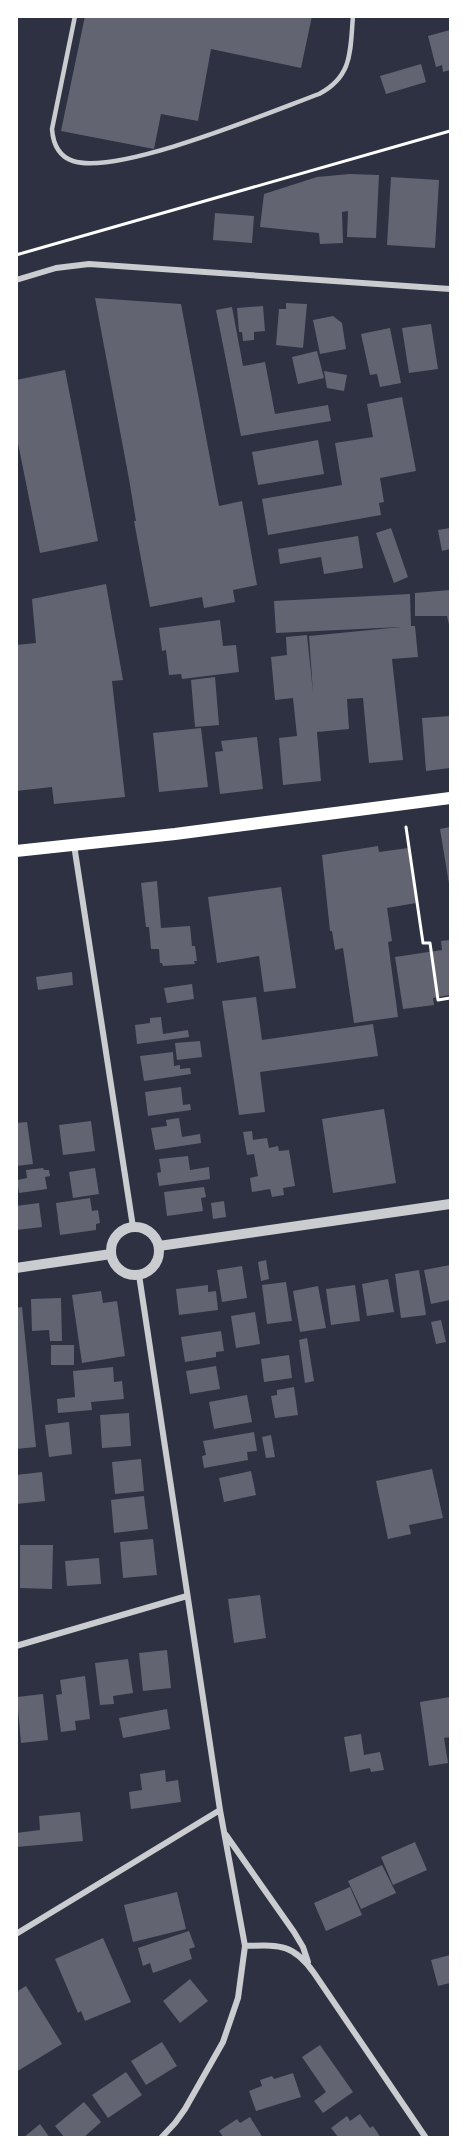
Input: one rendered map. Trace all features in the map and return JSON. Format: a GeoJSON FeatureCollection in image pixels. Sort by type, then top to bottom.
{"type":"FeatureCollection","features":[{"type":"Feature","properties":{"kind":"main road"},"geometry":{"type":"LineString","coordinates":[[16,851],[175,834],[450,798]]}},
{"type":"Feature","properties":{"kind":"street"},"geometry":{"type":"LineString","coordinates":[[16,280],[56,268],[89,264],[450,289]]}},
{"type":"Feature","properties":{"kind":"street"},"geometry":{"type":"LineString","coordinates":[[74,844],[133,1227]]}},
{"type":"Feature","properties":{"kind":"street"},"geometry":{"type":"LineString","coordinates":[[159,1246],[450,1204]]}},
{"type":"Feature","properties":{"kind":"street"},"geometry":{"type":"LineString","coordinates":[[133,1227],[140,1227],[152,1233],[159,1246],[157,1261],[147,1272],[139,1275],[124,1272],[113,1261],[111,1254],[114,1239],[119,1233],[133,1227]]}},
{"type":"Feature","properties":{"kind":"street"},"geometry":{"type":"LineString","coordinates":[[16,1268],[111,1254]]}},
{"type":"Feature","properties":{"kind":"street"},"geometry":{"type":"LineString","coordinates":[[139,1275],[220,1810],[245,1946],[238,1998],[223,2042],[185,2109],[161,2138]]}},
{"type":"Feature","properties":{"kind":"street"},"geometry":{"type":"LineString","coordinates":[[16,1646],[187,1596]]}},
{"type":"Feature","properties":{"kind":"street"},"geometry":{"type":"LineString","coordinates":[[16,1934],[220,1810]]}},
{"type":"Feature","properties":{"kind":"street"},"geometry":{"type":"LineString","coordinates":[[224,1832],[294,1932],[303,1947],[308,1964]]}},
{"type":"Feature","properties":{"kind":"street"},"geometry":{"type":"LineString","coordinates":[[245,1946],[284,1946],[299,1954],[426,2138]]}},
{"type":"Feature","properties":{"kind":"lane"},"geometry":{"type":"LineString","coordinates":[[75,16],[52,129],[53,140],[65,156],[73,161],[84,163],[104,162],[154,153],[319,94],[334,86],[343,75],[349,56],[353,16]]}},
{"type":"Feature","properties":{"kind":"path"},"geometry":{"type":"LineString","coordinates":[[16,255],[450,130]]}},
{"type":"Feature","properties":{"kind":"path"},"geometry":{"type":"LineString","coordinates":[[406,827],[423,943],[430,943],[438,1000],[450,998]]}},
{"type":"Feature","properties":{"kind":"building"},"geometry":{"type":"Polygon","coordinates":[[[85,16],[312,16],[301,68],[211,49],[198,121],[161,114],[154,149],[61,131],[85,16]]]}},
{"type":"Feature","properties":{"kind":"building"},"geometry":{"type":"Polygon","coordinates":[[[450,30],[450,70],[443,72],[442,65],[436,67],[428,36],[450,30]]]}},
{"type":"Feature","properties":{"kind":"building"},"geometry":{"type":"Polygon","coordinates":[[[421,64],[426,82],[386,94],[380,76],[421,64]]]}},
{"type":"Feature","properties":{"kind":"building"},"geometry":{"type":"Polygon","coordinates":[[[350,174],[379,175],[376,238],[347,237],[348,211],[342,212],[343,243],[320,244],[319,233],[260,227],[264,194],[317,177],[350,174]]]}},
{"type":"Feature","properties":{"kind":"building"},"geometry":{"type":"Polygon","coordinates":[[[391,177],[439,180],[435,248],[387,245],[391,177]]]}},
{"type":"Feature","properties":{"kind":"building"},"geometry":{"type":"Polygon","coordinates":[[[215,213],[254,216],[252,243],[213,240],[215,213]]]}},
{"type":"Feature","properties":{"kind":"building"},"geometry":{"type":"Polygon","coordinates":[[[95,298],[181,304],[219,506],[242,501],[257,585],[233,590],[235,602],[204,608],[202,597],[150,607],[95,298]]]}},
{"type":"Feature","properties":{"kind":"building"},"geometry":{"type":"Polygon","coordinates":[[[286,303],[307,304],[303,348],[276,345],[279,309],[286,309],[286,303]]]}},
{"type":"Feature","properties":{"kind":"building"},"geometry":{"type":"Polygon","coordinates":[[[263,306],[265,331],[254,332],[254,340],[243,341],[242,332],[239,332],[237,308],[263,306]]]}},
{"type":"Feature","properties":{"kind":"building"},"geometry":{"type":"Polygon","coordinates":[[[232,307],[243,366],[265,362],[275,414],[328,405],[331,421],[241,436],[216,310],[232,307]]]}},
{"type":"Feature","properties":{"kind":"building"},"geometry":{"type":"Polygon","coordinates":[[[333,316],[342,323],[346,349],[320,354],[313,320],[333,316]]]}},
{"type":"Feature","properties":{"kind":"building"},"geometry":{"type":"Polygon","coordinates":[[[431,324],[438,369],[409,373],[402,328],[431,324]]]}},
{"type":"Feature","properties":{"kind":"building"},"geometry":{"type":"Polygon","coordinates":[[[390,328],[401,383],[380,387],[377,374],[370,375],[361,334],[390,328]]]}},
{"type":"Feature","properties":{"kind":"building"},"geometry":{"type":"Polygon","coordinates":[[[317,351],[324,378],[298,384],[292,357],[317,351]]]}},
{"type":"Feature","properties":{"kind":"building"},"geometry":{"type":"Polygon","coordinates":[[[65,370],[98,541],[40,553],[16,433],[16,380],[65,370]]]}},
{"type":"Feature","properties":{"kind":"building"},"geometry":{"type":"Polygon","coordinates":[[[324,371],[347,375],[344,391],[327,388],[324,371]]]}},
{"type":"Feature","properties":{"kind":"building"},"geometry":{"type":"Polygon","coordinates":[[[402,397],[416,471],[380,478],[384,502],[379,503],[381,515],[268,535],[262,499],[342,485],[335,443],[373,437],[367,404],[402,397]]]}},
{"type":"Feature","properties":{"kind":"building"},"geometry":{"type":"Polygon","coordinates":[[[318,440],[324,474],[258,485],[252,452],[318,440]]]}},
{"type":"Feature","properties":{"kind":"building"},"geometry":{"type":"Polygon","coordinates":[[[391,528],[408,577],[394,583],[376,533],[391,528]]]}},
{"type":"Feature","properties":{"kind":"building"},"geometry":{"type":"Polygon","coordinates":[[[450,528],[450,549],[442,551],[438,530],[450,528]]]}},
{"type":"Feature","properties":{"kind":"building"},"geometry":{"type":"Polygon","coordinates":[[[358,536],[363,568],[324,574],[321,557],[280,564],[278,549],[358,536]]]}},
{"type":"Feature","properties":{"kind":"building"},"geometry":{"type":"Polygon","coordinates":[[[106,584],[123,680],[112,681],[125,797],[54,804],[52,787],[16,791],[16,645],[36,643],[32,599],[106,584]]]}},
{"type":"Feature","properties":{"kind":"building"},"geometry":{"type":"Polygon","coordinates":[[[450,590],[450,629],[447,616],[415,616],[415,593],[450,590]]]}},
{"type":"Feature","properties":{"kind":"building"},"geometry":{"type":"Polygon","coordinates":[[[410,594],[411,626],[415,626],[418,657],[392,659],[403,760],[369,763],[363,698],[347,699],[349,729],[317,732],[321,781],[283,785],[279,738],[297,736],[293,698],[275,700],[271,657],[287,655],[286,637],[307,635],[313,692],[309,636],[401,627],[276,633],[274,601],[410,594]]]}},
{"type":"Feature","properties":{"kind":"building"},"geometry":{"type":"Polygon","coordinates":[[[220,620],[223,646],[236,645],[239,672],[182,679],[181,674],[169,675],[166,650],[162,651],[159,628],[220,620]]]}},
{"type":"Feature","properties":{"kind":"building"},"geometry":{"type":"Polygon","coordinates":[[[215,677],[219,725],[195,727],[191,680],[215,677]]]}},
{"type":"Feature","properties":{"kind":"building"},"geometry":{"type":"Polygon","coordinates":[[[450,716],[450,768],[426,771],[422,718],[450,716]]]}},
{"type":"Feature","properties":{"kind":"building"},"geometry":{"type":"Polygon","coordinates":[[[201,728],[208,787],[159,792],[153,733],[201,728]]]}},
{"type":"Feature","properties":{"kind":"building"},"geometry":{"type":"Polygon","coordinates":[[[257,737],[263,789],[220,794],[215,752],[223,751],[221,741],[257,737]]]}},
{"type":"Feature","properties":{"kind":"building"},"geometry":{"type":"Polygon","coordinates":[[[450,827],[450,884],[449,884],[440,829],[450,827]]]}},
{"type":"Feature","properties":{"kind":"building"},"geometry":{"type":"Polygon","coordinates":[[[378,846],[379,852],[408,848],[416,903],[387,908],[392,941],[388,942],[398,1017],[354,1023],[343,948],[335,950],[332,931],[330,931],[322,855],[378,846]]]}},
{"type":"Feature","properties":{"kind":"building"},"geometry":{"type":"Polygon","coordinates":[[[157,881],[161,928],[190,926],[192,946],[195,946],[197,961],[194,961],[195,964],[163,966],[160,963],[159,949],[151,949],[141,883],[157,881]]]}},
{"type":"Feature","properties":{"kind":"building"},"geometry":{"type":"Polygon","coordinates":[[[281,887],[296,988],[264,992],[259,956],[217,963],[208,897],[281,887]]]}},
{"type":"Feature","properties":{"kind":"building"},"geometry":{"type":"Polygon","coordinates":[[[450,940],[450,995],[433,998],[434,1005],[403,1009],[395,957],[442,950],[441,941],[450,940]]]}},
{"type":"Feature","properties":{"kind":"building"},"geometry":{"type":"Polygon","coordinates":[[[72,972],[73,985],[38,990],[36,977],[72,972]]]}},
{"type":"Feature","properties":{"kind":"building"},"geometry":{"type":"Polygon","coordinates":[[[192,984],[194,999],[167,1003],[164,988],[192,984]]]}},
{"type":"Feature","properties":{"kind":"building"},"geometry":{"type":"Polygon","coordinates":[[[256,997],[262,1040],[373,1024],[378,1056],[260,1072],[265,1112],[239,1115],[222,1001],[256,997]]]}},
{"type":"Feature","properties":{"kind":"building"},"geometry":{"type":"Polygon","coordinates":[[[161,1017],[163,1034],[188,1030],[189,1037],[137,1044],[135,1025],[150,1023],[150,1018],[161,1017]]]}},
{"type":"Feature","properties":{"kind":"building"},"geometry":{"type":"Polygon","coordinates":[[[200,1041],[202,1057],[177,1060],[175,1043],[200,1041]]]}},
{"type":"Feature","properties":{"kind":"building"},"geometry":{"type":"Polygon","coordinates":[[[173,1052],[174,1066],[180,1065],[180,1069],[190,1068],[191,1074],[144,1081],[140,1056],[173,1052]]]}},
{"type":"Feature","properties":{"kind":"building"},"geometry":{"type":"Polygon","coordinates":[[[181,1087],[183,1105],[190,1104],[191,1110],[148,1116],[145,1092],[181,1087]]]}},
{"type":"Feature","properties":{"kind":"building"},"geometry":{"type":"Polygon","coordinates":[[[384,1109],[396,1183],[333,1193],[322,1119],[384,1109]]]}},
{"type":"Feature","properties":{"kind":"building"},"geometry":{"type":"Polygon","coordinates":[[[179,1118],[182,1137],[200,1134],[201,1143],[155,1150],[151,1128],[167,1126],[166,1120],[179,1118]]]}},
{"type":"Feature","properties":{"kind":"building"},"geometry":{"type":"Polygon","coordinates":[[[91,1121],[95,1151],[63,1155],[59,1125],[91,1121]]]}},
{"type":"Feature","properties":{"kind":"building"},"geometry":{"type":"Polygon","coordinates":[[[27,1122],[33,1164],[16,1166],[16,1123],[27,1122]]]}},
{"type":"Feature","properties":{"kind":"building"},"geometry":{"type":"Polygon","coordinates":[[[252,1131],[253,1140],[267,1138],[269,1148],[278,1146],[279,1151],[289,1150],[295,1186],[283,1188],[284,1195],[272,1197],[270,1189],[252,1192],[250,1178],[258,1176],[254,1154],[247,1155],[243,1132],[252,1131]]]}},
{"type":"Feature","properties":{"kind":"building"},"geometry":{"type":"Polygon","coordinates":[[[188,1156],[190,1170],[209,1167],[210,1179],[159,1186],[157,1173],[161,1172],[159,1159],[188,1156]]]}},
{"type":"Feature","properties":{"kind":"building"},"geometry":{"type":"Polygon","coordinates":[[[43,1168],[49,1170],[50,1176],[45,1177],[47,1189],[19,1193],[17,1180],[27,1178],[26,1170],[43,1168]]]}},
{"type":"Feature","properties":{"kind":"building"},"geometry":{"type":"Polygon","coordinates":[[[95,1168],[99,1194],[73,1198],[69,1172],[95,1168]]]}},
{"type":"Feature","properties":{"kind":"building"},"geometry":{"type":"Polygon","coordinates":[[[204,1187],[206,1197],[201,1198],[203,1211],[167,1216],[164,1192],[204,1187]]]}},
{"type":"Feature","properties":{"kind":"building"},"geometry":{"type":"Polygon","coordinates":[[[90,1198],[92,1211],[98,1210],[100,1223],[96,1224],[96,1230],[60,1235],[56,1203],[90,1198]]]}},
{"type":"Feature","properties":{"kind":"building"},"geometry":{"type":"Polygon","coordinates":[[[224,1201],[226,1217],[213,1219],[211,1203],[224,1201]]]}},
{"type":"Feature","properties":{"kind":"building"},"geometry":{"type":"Polygon","coordinates":[[[39,1203],[42,1227],[16,1230],[16,1206],[39,1203]]]}},
{"type":"Feature","properties":{"kind":"building"},"geometry":{"type":"Polygon","coordinates":[[[266,1260],[269,1279],[261,1281],[258,1262],[266,1260]]]}},
{"type":"Feature","properties":{"kind":"building"},"geometry":{"type":"Polygon","coordinates":[[[450,1265],[450,1300],[431,1304],[424,1270],[450,1265]]]}},
{"type":"Feature","properties":{"kind":"building"},"geometry":{"type":"Polygon","coordinates":[[[242,1266],[247,1298],[222,1302],[217,1270],[242,1266]]]}},
{"type":"Feature","properties":{"kind":"building"},"geometry":{"type":"Polygon","coordinates":[[[419,1270],[426,1315],[401,1318],[395,1274],[419,1270]]]}},
{"type":"Feature","properties":{"kind":"building"},"geometry":{"type":"Polygon","coordinates":[[[388,1279],[394,1312],[367,1316],[362,1284],[388,1279]]]}},
{"type":"Feature","properties":{"kind":"building"},"geometry":{"type":"Polygon","coordinates":[[[286,1282],[292,1321],[267,1324],[262,1285],[286,1282]]]}},
{"type":"Feature","properties":{"kind":"building"},"geometry":{"type":"Polygon","coordinates":[[[208,1285],[208,1292],[216,1291],[218,1310],[179,1315],[176,1289],[208,1285]]]}},
{"type":"Feature","properties":{"kind":"building"},"geometry":{"type":"Polygon","coordinates":[[[355,1285],[360,1321],[331,1325],[326,1289],[355,1285]]]}},
{"type":"Feature","properties":{"kind":"building"},"geometry":{"type":"Polygon","coordinates":[[[318,1286],[326,1328],[300,1332],[293,1291],[318,1286]]]}},
{"type":"Feature","properties":{"kind":"building"},"geometry":{"type":"Polygon","coordinates":[[[101,1291],[103,1303],[117,1301],[125,1356],[82,1363],[72,1295],[101,1291]]]}},
{"type":"Feature","properties":{"kind":"building"},"geometry":{"type":"Polygon","coordinates":[[[61,1298],[62,1341],[50,1341],[49,1330],[32,1331],[31,1299],[61,1298]]]}},
{"type":"Feature","properties":{"kind":"building"},"geometry":{"type":"Polygon","coordinates":[[[22,1307],[36,1447],[16,1449],[16,1308],[22,1307]]]}},
{"type":"Feature","properties":{"kind":"building"},"geometry":{"type":"Polygon","coordinates":[[[255,1312],[260,1344],[236,1348],[231,1316],[255,1312]]]}},
{"type":"Feature","properties":{"kind":"building"},"geometry":{"type":"Polygon","coordinates":[[[441,1320],[446,1342],[436,1344],[431,1322],[441,1320]]]}},
{"type":"Feature","properties":{"kind":"building"},"geometry":{"type":"Polygon","coordinates":[[[221,1331],[224,1351],[216,1352],[216,1357],[185,1362],[181,1337],[221,1331]]]}},
{"type":"Feature","properties":{"kind":"building"},"geometry":{"type":"Polygon","coordinates":[[[307,1338],[314,1381],[305,1383],[299,1340],[307,1338]]]}},
{"type":"Feature","properties":{"kind":"building"},"geometry":{"type":"Polygon","coordinates":[[[51,1345],[74,1345],[74,1365],[51,1365],[51,1345]]]}},
{"type":"Feature","properties":{"kind":"building"},"geometry":{"type":"Polygon","coordinates":[[[289,1355],[292,1378],[264,1382],[261,1359],[289,1355]]]}},
{"type":"Feature","properties":{"kind":"building"},"geometry":{"type":"Polygon","coordinates":[[[216,1366],[220,1389],[190,1394],[186,1371],[216,1366]]]}},
{"type":"Feature","properties":{"kind":"building"},"geometry":{"type":"Polygon","coordinates":[[[113,1367],[114,1382],[122,1381],[124,1399],[91,1402],[92,1410],[58,1413],[57,1399],[75,1397],[73,1371],[113,1367]]]}},
{"type":"Feature","properties":{"kind":"building"},"geometry":{"type":"Polygon","coordinates":[[[294,1387],[298,1415],[275,1418],[271,1396],[277,1395],[277,1390],[294,1387]]]}},
{"type":"Feature","properties":{"kind":"building"},"geometry":{"type":"Polygon","coordinates":[[[247,1395],[252,1422],[214,1429],[209,1402],[247,1395]]]}},
{"type":"Feature","properties":{"kind":"building"},"geometry":{"type":"Polygon","coordinates":[[[129,1413],[131,1446],[102,1448],[100,1415],[129,1413]]]}},
{"type":"Feature","properties":{"kind":"building"},"geometry":{"type":"Polygon","coordinates":[[[69,1422],[72,1454],[49,1457],[45,1425],[69,1422]]]}},
{"type":"Feature","properties":{"kind":"building"},"geometry":{"type":"Polygon","coordinates":[[[254,1432],[257,1451],[247,1452],[248,1460],[204,1468],[202,1456],[206,1455],[203,1441],[254,1432]]]}},
{"type":"Feature","properties":{"kind":"building"},"geometry":{"type":"Polygon","coordinates":[[[271,1435],[275,1457],[266,1458],[262,1437],[271,1435]]]}},
{"type":"Feature","properties":{"kind":"building"},"geometry":{"type":"Polygon","coordinates":[[[141,1459],[144,1491],[115,1494],[112,1462],[141,1459]]]}},
{"type":"Feature","properties":{"kind":"building"},"geometry":{"type":"Polygon","coordinates":[[[432,1469],[443,1518],[409,1525],[411,1534],[388,1539],[376,1481],[432,1469]]]}},
{"type":"Feature","properties":{"kind":"building"},"geometry":{"type":"Polygon","coordinates":[[[251,1471],[256,1495],[224,1502],[219,1478],[251,1471]]]}},
{"type":"Feature","properties":{"kind":"building"},"geometry":{"type":"Polygon","coordinates":[[[42,1472],[45,1501],[16,1504],[16,1475],[42,1472]]]}},
{"type":"Feature","properties":{"kind":"building"},"geometry":{"type":"Polygon","coordinates":[[[144,1496],[148,1529],[114,1533],[111,1500],[144,1496]]]}},
{"type":"Feature","properties":{"kind":"building"},"geometry":{"type":"Polygon","coordinates":[[[153,1539],[157,1575],[123,1578],[120,1542],[153,1539]]]}},
{"type":"Feature","properties":{"kind":"building"},"geometry":{"type":"Polygon","coordinates":[[[20,1545],[53,1545],[52,1589],[20,1588],[20,1545]]]}},
{"type":"Feature","properties":{"kind":"building"},"geometry":{"type":"Polygon","coordinates":[[[99,1558],[101,1584],[67,1586],[65,1561],[99,1558]]]}},
{"type":"Feature","properties":{"kind":"building"},"geometry":{"type":"Polygon","coordinates":[[[260,1595],[266,1638],[234,1643],[228,1599],[260,1595]]]}},
{"type":"Feature","properties":{"kind":"building"},"geometry":{"type":"Polygon","coordinates":[[[167,1650],[171,1688],[143,1691],[139,1653],[167,1650]]]}},
{"type":"Feature","properties":{"kind":"building"},"geometry":{"type":"Polygon","coordinates":[[[128,1659],[133,1693],[113,1696],[114,1704],[100,1705],[95,1663],[128,1659]]]}},
{"type":"Feature","properties":{"kind":"building"},"geometry":{"type":"Polygon","coordinates":[[[85,1676],[90,1719],[75,1721],[76,1730],[61,1732],[56,1695],[62,1694],[60,1680],[85,1676]]]}},
{"type":"Feature","properties":{"kind":"building"},"geometry":{"type":"Polygon","coordinates":[[[43,1694],[48,1740],[21,1743],[17,1697],[43,1694]]]}},
{"type":"Feature","properties":{"kind":"building"},"geometry":{"type":"Polygon","coordinates":[[[450,1697],[450,1737],[444,1738],[448,1763],[429,1766],[420,1702],[450,1697]]]}},
{"type":"Feature","properties":{"kind":"building"},"geometry":{"type":"Polygon","coordinates":[[[167,1709],[170,1729],[123,1738],[119,1718],[167,1709]]]}},
{"type":"Feature","properties":{"kind":"building"},"geometry":{"type":"Polygon","coordinates":[[[361,1734],[364,1755],[380,1752],[384,1770],[371,1772],[370,1768],[350,1772],[344,1737],[361,1734]]]}},
{"type":"Feature","properties":{"kind":"building"},"geometry":{"type":"Polygon","coordinates":[[[165,1770],[166,1782],[178,1780],[181,1802],[131,1809],[129,1792],[142,1790],[140,1774],[165,1770]]]}},
{"type":"Feature","properties":{"kind":"building"},"geometry":{"type":"Polygon","coordinates":[[[80,1812],[83,1841],[16,1847],[16,1833],[40,1830],[39,1816],[80,1812]]]}},
{"type":"Feature","properties":{"kind":"building"},"geometry":{"type":"Polygon","coordinates":[[[415,1842],[427,1870],[393,1885],[381,1857],[415,1842]]]}},
{"type":"Feature","properties":{"kind":"building"},"geometry":{"type":"Polygon","coordinates":[[[382,1865],[396,1893],[361,1909],[348,1881],[382,1865]]]}},
{"type":"Feature","properties":{"kind":"building"},"geometry":{"type":"Polygon","coordinates":[[[350,1887],[362,1915],[326,1931],[314,1903],[350,1887]]]}},
{"type":"Feature","properties":{"kind":"building"},"geometry":{"type":"Polygon","coordinates":[[[177,1892],[186,1929],[133,1942],[124,1905],[177,1892]]]}},
{"type":"Feature","properties":{"kind":"building"},"geometry":{"type":"Polygon","coordinates":[[[189,1931],[195,1947],[189,1949],[192,1959],[153,1973],[150,1963],[143,1966],[138,1948],[189,1931]]]}},
{"type":"Feature","properties":{"kind":"building"},"geometry":{"type":"Polygon","coordinates":[[[103,1938],[131,2002],[85,2021],[81,2011],[78,2013],[55,1959],[103,1938]]]}},
{"type":"Feature","properties":{"kind":"building"},"geometry":{"type":"Polygon","coordinates":[[[450,1955],[450,1983],[438,1986],[431,1960],[450,1955]]]}},
{"type":"Feature","properties":{"kind":"building"},"geometry":{"type":"Polygon","coordinates":[[[190,1979],[208,2001],[180,2023],[163,2001],[190,1979]]]}},
{"type":"Feature","properties":{"kind":"building"},"geometry":{"type":"Polygon","coordinates":[[[26,1986],[62,2044],[16,2072],[16,1992],[26,1986]]]}},
{"type":"Feature","properties":{"kind":"building"},"geometry":{"type":"Polygon","coordinates":[[[162,2042],[177,2066],[146,2085],[131,2061],[162,2042]]]}},
{"type":"Feature","properties":{"kind":"building"},"geometry":{"type":"Polygon","coordinates":[[[320,2045],[353,2092],[323,2113],[314,2101],[326,2092],[302,2057],[320,2045]]]}},
{"type":"Feature","properties":{"kind":"building"},"geometry":{"type":"Polygon","coordinates":[[[126,2072],[142,2095],[108,2118],[92,2095],[126,2072]]]}},
{"type":"Feature","properties":{"kind":"building"},"geometry":{"type":"Polygon","coordinates":[[[293,2073],[301,2097],[256,2111],[249,2091],[262,2086],[260,2080],[272,2076],[274,2079],[293,2073]]]}},
{"type":"Feature","properties":{"kind":"building"},"geometry":{"type":"Polygon","coordinates":[[[84,2102],[101,2122],[83,2138],[65,2138],[55,2126],[84,2102]]]}},
{"type":"Feature","properties":{"kind":"building"},"geometry":{"type":"Polygon","coordinates":[[[360,2114],[370,2128],[373,2126],[381,2138],[339,2138],[331,2128],[347,2116],[350,2121],[360,2114]]]}},
{"type":"Feature","properties":{"kind":"building"},"geometry":{"type":"Polygon","coordinates":[[[250,2117],[263,2138],[224,2138],[219,2131],[237,2119],[240,2123],[250,2117]]]}},
{"type":"Feature","properties":{"kind":"building"},"geometry":{"type":"Polygon","coordinates":[[[40,2124],[50,2138],[23,2138],[40,2124]]]}}]}
